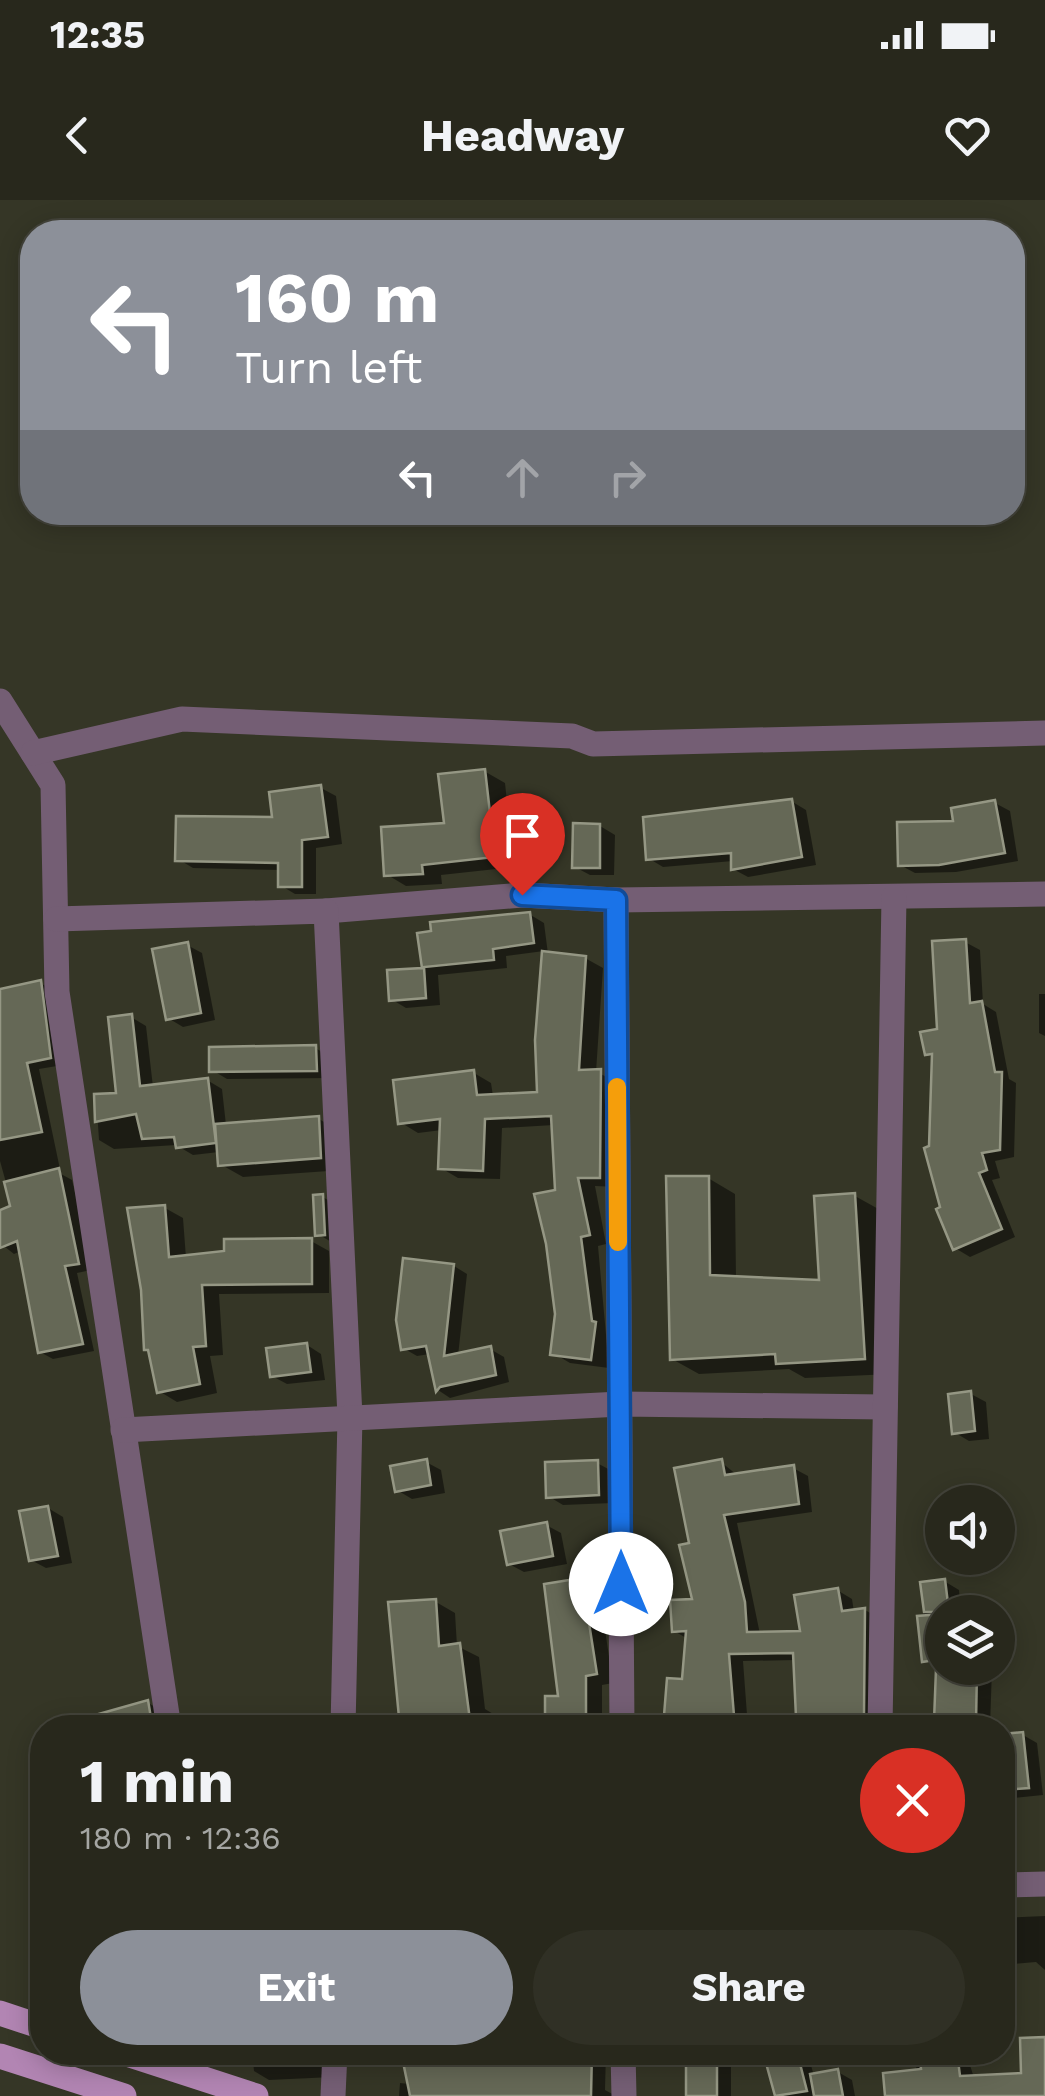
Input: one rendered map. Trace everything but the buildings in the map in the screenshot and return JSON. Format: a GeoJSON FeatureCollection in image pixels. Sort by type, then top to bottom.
{"type":"FeatureCollection","features":[{"type":"Feature","properties":{"kind":"main road"},"geometry":{"type":"LineString","coordinates":[[0,2013],[30,2023]]}},
{"type":"Feature","properties":{"kind":"main road"},"geometry":{"type":"LineString","coordinates":[[0,2056],[124,2096]]}},
{"type":"Feature","properties":{"kind":"main road"},"geometry":{"type":"LineString","coordinates":[[161,2065],[256,2096]]}},
{"type":"Feature","properties":{"kind":"street"},"geometry":{"type":"LineString","coordinates":[[0,701],[52,785],[58,992],[167,1715]]}},
{"type":"Feature","properties":{"kind":"street"},"geometry":{"type":"LineString","coordinates":[[33,754],[182,719],[572,736],[594,744],[1045,733]]}},
{"type":"Feature","properties":{"kind":"street"},"geometry":{"type":"LineString","coordinates":[[56,919],[326,911],[522,895],[616,900],[1045,894]]}},
{"type":"Feature","properties":{"kind":"street"},"geometry":{"type":"LineString","coordinates":[[880,1715],[894,896]]}},
{"type":"Feature","properties":{"kind":"street"},"geometry":{"type":"LineString","coordinates":[[616,900],[622,1715]]}},
{"type":"Feature","properties":{"kind":"street"},"geometry":{"type":"LineString","coordinates":[[326,911],[350,1417],[342,1715]]}},
{"type":"Feature","properties":{"kind":"street"},"geometry":{"type":"LineString","coordinates":[[123,1430],[620,1404],[885,1408]]}},
{"type":"Feature","properties":{"kind":"street"},"geometry":{"type":"LineString","coordinates":[[1015,1885],[1045,1884]]}},
{"type":"Feature","properties":{"kind":"street"},"geometry":{"type":"LineString","coordinates":[[334,2065],[334,2096]]}},
{"type":"Feature","properties":{"kind":"street"},"geometry":{"type":"LineString","coordinates":[[624,2065],[624,2096]]}},
{"type":"Feature","properties":{"kind":"slow traffic"},"geometry":{"type":"LineString","coordinates":[[617,1087],[618,1242]]}},
{"type":"Feature","properties":{"kind":"route"},"geometry":{"type":"LineString","coordinates":[[522,895],[616,900],[621,1584]]}}]}
